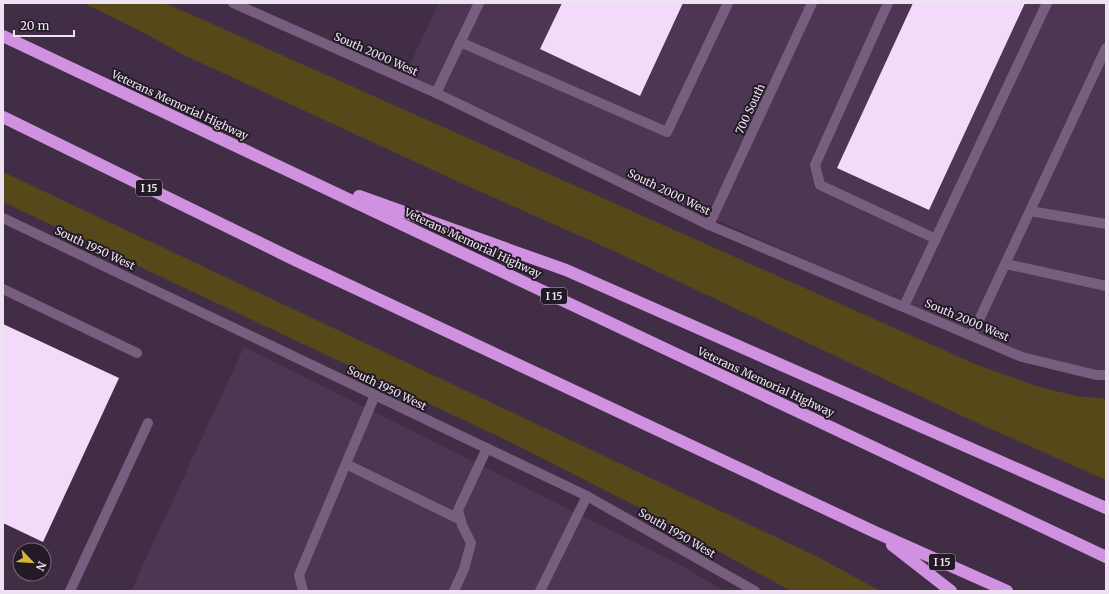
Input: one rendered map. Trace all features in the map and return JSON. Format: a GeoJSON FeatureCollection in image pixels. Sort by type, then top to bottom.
{"type":"FeatureCollection","features":[{"type":"Feature","properties":{"kind":"highway","name":"Veterans Memorial Highway"},"geometry":{"type":"LineString","coordinates":[[3,36],[1106,557]]}},
{"type":"Feature","properties":{"kind":"highway","name":"I 15"},"geometry":{"type":"LineString","coordinates":[[3,117],[295,260],[877,533],[1007,591]]}},
{"type":"Feature","properties":{"kind":"highway"},"geometry":{"type":"LineString","coordinates":[[294,173],[566,270],[1106,508]]}},
{"type":"Feature","properties":{"kind":"highway"},"geometry":{"type":"LineString","coordinates":[[877,533],[951,591]]}},
{"type":"Feature","properties":{"kind":"street","name":"South 2000 West"},"geometry":{"type":"LineString","coordinates":[[233,3],[436,93],[709,224],[1022,357],[1096,375],[1106,375]]}},
{"type":"Feature","properties":{"kind":"street"},"geometry":{"type":"LineString","coordinates":[[436,93],[478,3]]}},
{"type":"Feature","properties":{"kind":"street"},"geometry":{"type":"LineString","coordinates":[[460,42],[667,132],[728,3]]}},
{"type":"Feature","properties":{"kind":"street","name":"700 South"},"geometry":{"type":"LineString","coordinates":[[709,224],[812,3]]}},
{"type":"Feature","properties":{"kind":"street"},"geometry":{"type":"LineString","coordinates":[[888,3],[814,164],[820,185],[936,239]]}},
{"type":"Feature","properties":{"kind":"street"},"geometry":{"type":"LineString","coordinates":[[904,306],[1047,3]]}},
{"type":"Feature","properties":{"kind":"street"},"geometry":{"type":"LineString","coordinates":[[972,335],[1106,48]]}},
{"type":"Feature","properties":{"kind":"street"},"geometry":{"type":"LineString","coordinates":[[1030,211],[1106,224]]}},
{"type":"Feature","properties":{"kind":"street","name":"South 1950 West"},"geometry":{"type":"LineString","coordinates":[[3,218],[587,496],[755,591]]}},
{"type":"Feature","properties":{"kind":"street"},"geometry":{"type":"LineString","coordinates":[[1006,264],[1106,286]]}},
{"type":"Feature","properties":{"kind":"street"},"geometry":{"type":"LineString","coordinates":[[3,289],[137,352]]}},
{"type":"Feature","properties":{"kind":"street"},"geometry":{"type":"LineString","coordinates":[[303,591],[299,576],[375,395]]}},
{"type":"Feature","properties":{"kind":"street"},"geometry":{"type":"LineString","coordinates":[[70,591],[148,423]]}},
{"type":"Feature","properties":{"kind":"street"},"geometry":{"type":"LineString","coordinates":[[454,591],[464,569],[471,543],[462,525],[458,510],[487,448]]}},
{"type":"Feature","properties":{"kind":"street"},"geometry":{"type":"LineString","coordinates":[[346,464],[461,520]]}},
{"type":"Feature","properties":{"kind":"street"},"geometry":{"type":"LineString","coordinates":[[540,591],[587,496]]}},
{"type":"Feature","properties":{"kind":"shaded area"},"geometry":{"type":"Polygon","coordinates":[[[83,3],[165,3],[975,364],[1036,386],[1076,396],[1106,399],[1106,480],[962,416],[614,251],[461,183],[186,56],[135,28],[83,3]]]}},
{"type":"Feature","properties":{"kind":"shaded area"},"geometry":{"type":"Polygon","coordinates":[[[439,3],[1106,3],[1106,375],[1022,357],[403,79],[439,3]]]}},
{"type":"Feature","properties":{"kind":"shaded area"},"geometry":{"type":"Polygon","coordinates":[[[3,172],[820,558],[880,591],[791,591],[636,506],[510,442],[3,202],[3,172]]]}},
{"type":"Feature","properties":{"kind":"shaded area"},"geometry":{"type":"Polygon","coordinates":[[[244,347],[680,565],[725,591],[131,591],[244,347]]]}},
{"type":"Feature","properties":{"kind":"building"},"geometry":{"type":"Polygon","coordinates":[[[562,3],[683,3],[640,96],[540,49],[562,3]]]}},
{"type":"Feature","properties":{"kind":"building"},"geometry":{"type":"Polygon","coordinates":[[[913,3],[1025,3],[929,210],[837,168],[913,3]]]}},
{"type":"Feature","properties":{"kind":"building"},"geometry":{"type":"Polygon","coordinates":[[[3,324],[119,378],[43,542],[3,523],[3,324]]]}}]}
